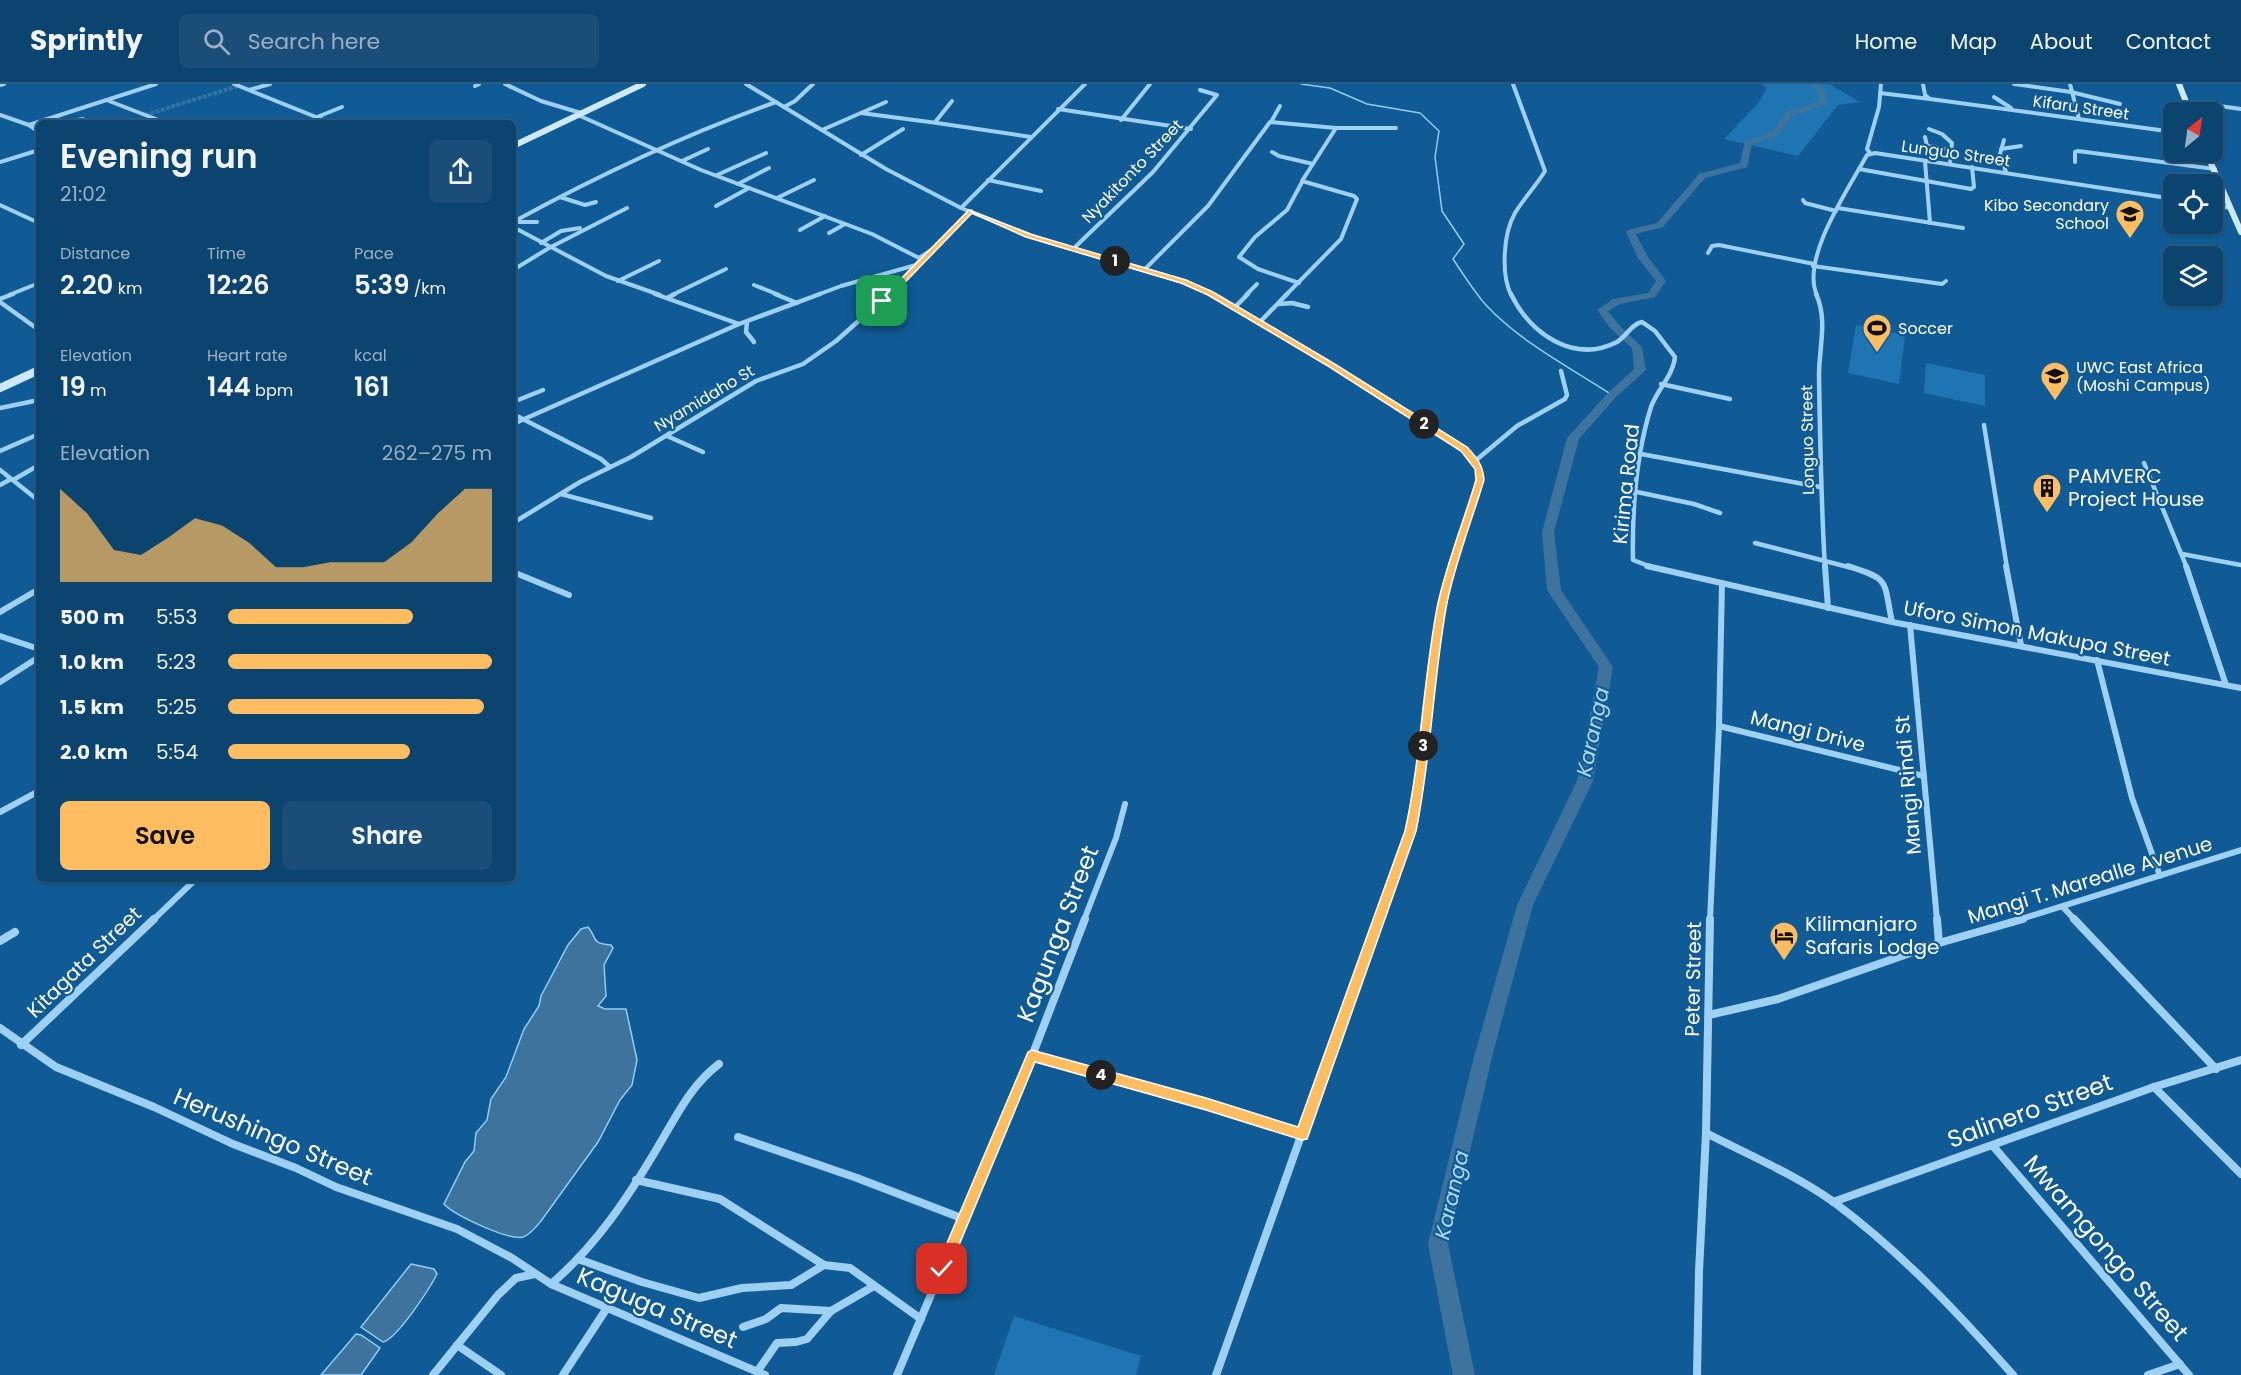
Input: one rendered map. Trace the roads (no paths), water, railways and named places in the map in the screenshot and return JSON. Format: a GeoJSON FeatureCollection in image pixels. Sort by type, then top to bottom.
{"type":"FeatureCollection","features":[{"type":"Feature","properties":{"kind":"main road"},"geometry":{"type":"LineString","coordinates":[[516,145],[642,84]]}},
{"type":"Feature","properties":{"kind":"main road"},"geometry":{"type":"LineString","coordinates":[[2179,84],[2186,102]]}},
{"type":"Feature","properties":{"kind":"main road"},"geometry":{"type":"LineString","coordinates":[[2211,162],[2241,232]]}},
{"type":"Feature","properties":{"kind":"main road"},"geometry":{"type":"LineString","coordinates":[[0,388],[36,371]]}},
{"type":"Feature","properties":{"kind":"street"},"geometry":{"type":"LineString","coordinates":[[45,120],[156,84]]}},
{"type":"Feature","properties":{"kind":"street"},"geometry":{"type":"LineString","coordinates":[[234,84],[324,120]]}},
{"type":"Feature","properties":{"kind":"street"},"geometry":{"type":"LineString","coordinates":[[249,90],[270,84]]}},
{"type":"Feature","properties":{"kind":"street"},"geometry":{"type":"LineString","coordinates":[[505,84],[541,101],[579,114],[681,162],[825,216],[922,258]]}},
{"type":"Feature","properties":{"kind":"street"},"geometry":{"type":"LineString","coordinates":[[746,84],[861,155],[961,208],[1028,235],[1199,288],[1260,322],[1464,449],[1479,469],[1480,480],[1442,604],[1411,831],[1348,1000],[1216,1375]]}},
{"type":"Feature","properties":{"kind":"street"},"geometry":{"type":"LineString","coordinates":[[784,106],[795,101],[813,84]]}},
{"type":"Feature","properties":{"kind":"street"},"geometry":{"type":"LineString","coordinates":[[961,208],[1085,84]]}},
{"type":"Feature","properties":{"kind":"street"},"geometry":{"type":"LineString","coordinates":[[1121,120],[1150,84]]}},
{"type":"Feature","properties":{"kind":"street","name":"Kirima Road"},"geometry":{"type":"LineString","coordinates":[[1513,84],[1545,171],[1511,221],[1508,236],[1508,288],[1514,302],[1536,327],[1570,348],[1584,352],[1594,351],[1621,341],[1636,323],[1646,323],[1675,357],[1674,367],[1661,384],[1644,430],[1633,560],[1642,565],[1722,583]]}},
{"type":"Feature","properties":{"kind":"street"},"geometry":{"type":"LineString","coordinates":[[1814,265],[1837,209],[1870,153],[1867,149],[1879,107],[1881,84]]}},
{"type":"Feature","properties":{"kind":"street"},"geometry":{"type":"LineString","coordinates":[[1923,84],[1925,95],[1930,99]]}},
{"type":"Feature","properties":{"kind":"street"},"geometry":{"type":"LineString","coordinates":[[2014,84],[2071,92],[2120,104]]}},
{"type":"Feature","properties":{"kind":"street"},"geometry":{"type":"LineString","coordinates":[[2070,84],[2079,119]]}},
{"type":"Feature","properties":{"kind":"street","name":"Nyakitonto Street"},"geometry":{"type":"LineString","coordinates":[[1073,249],[1153,172],[1191,129],[1217,94],[1200,90]]}},
{"type":"Feature","properties":{"kind":"street","name":"Kifaru Street"},"geometry":{"type":"LineString","coordinates":[[1880,93],[2163,130]]}},
{"type":"Feature","properties":{"kind":"street"},"geometry":{"type":"LineString","coordinates":[[1994,97],[2014,110]]}},
{"type":"Feature","properties":{"kind":"street"},"geometry":{"type":"LineString","coordinates":[[108,101],[158,120]]}},
{"type":"Feature","properties":{"kind":"street"},"geometry":{"type":"LineString","coordinates":[[937,123],[936,121],[952,101]]}},
{"type":"Feature","properties":{"kind":"street"},"geometry":{"type":"LineString","coordinates":[[516,220],[559,197],[734,116],[776,102]]}},
{"type":"Feature","properties":{"kind":"street"},"geometry":{"type":"LineString","coordinates":[[822,130],[886,102]]}},
{"type":"Feature","properties":{"kind":"street"},"geometry":{"type":"LineString","coordinates":[[1144,270],[1208,206],[1271,122],[1280,106]]}},
{"type":"Feature","properties":{"kind":"street"},"geometry":{"type":"LineString","coordinates":[[2223,106],[2241,109]]}},
{"type":"Feature","properties":{"kind":"street"},"geometry":{"type":"LineString","coordinates":[[317,117],[342,107]]}},
{"type":"Feature","properties":{"kind":"street"},"geometry":{"type":"LineString","coordinates":[[1058,109],[1191,129]]}},
{"type":"Feature","properties":{"kind":"street"},"geometry":{"type":"LineString","coordinates":[[861,113],[1032,137]]}},
{"type":"Feature","properties":{"kind":"street"},"geometry":{"type":"LineString","coordinates":[[0,115],[12,122],[28,125],[36,130]]}},
{"type":"Feature","properties":{"kind":"street"},"geometry":{"type":"LineString","coordinates":[[52,118],[60,120]]}},
{"type":"Feature","properties":{"kind":"street"},"geometry":{"type":"LineString","coordinates":[[78,120],[83,119]]}},
{"type":"Feature","properties":{"kind":"street"},"geometry":{"type":"LineString","coordinates":[[1271,122],[1336,128],[1396,128]]}},
{"type":"Feature","properties":{"kind":"street"},"geometry":{"type":"LineString","coordinates":[[28,125],[36,123]]}},
{"type":"Feature","properties":{"kind":"street"},"geometry":{"type":"LineString","coordinates":[[1299,283],[1258,269],[1239,257],[1255,237],[1287,210],[1336,128]]}},
{"type":"Feature","properties":{"kind":"street"},"geometry":{"type":"LineString","coordinates":[[861,155],[903,129]]}},
{"type":"Feature","properties":{"kind":"street"},"geometry":{"type":"LineString","coordinates":[[1929,129],[1938,131],[1950,140],[1952,150],[1950,164]]}},
{"type":"Feature","properties":{"kind":"street"},"geometry":{"type":"LineString","coordinates":[[1925,137],[1927,146],[1952,150]]}},
{"type":"Feature","properties":{"kind":"street"},"geometry":{"type":"LineString","coordinates":[[2004,140],[2001,149],[2006,172]]}},
{"type":"Feature","properties":{"kind":"street"},"geometry":{"type":"LineString","coordinates":[[2001,149],[2020,146]]}},
{"type":"Feature","properties":{"kind":"street"},"geometry":{"type":"LineString","coordinates":[[681,162],[708,149]]}},
{"type":"Feature","properties":{"kind":"street"},"geometry":{"type":"LineString","coordinates":[[0,162],[36,151]]}},
{"type":"Feature","properties":{"kind":"street"},"geometry":{"type":"LineString","coordinates":[[2075,162],[2076,151],[2215,170]]}},
{"type":"Feature","properties":{"kind":"street"},"geometry":{"type":"LineString","coordinates":[[1272,152],[1279,156],[1313,164]]}},
{"type":"Feature","properties":{"kind":"street"},"geometry":{"type":"LineString","coordinates":[[717,175],[766,153]]}},
{"type":"Feature","properties":{"kind":"street","name":"Lunguo Street"},"geometry":{"type":"LineString","coordinates":[[1870,153],[2163,197]]}},
{"type":"Feature","properties":{"kind":"street"},"geometry":{"type":"LineString","coordinates":[[1925,161],[1930,223]]}},
{"type":"Feature","properties":{"kind":"street"},"geometry":{"type":"LineString","coordinates":[[1859,169],[1971,189],[1974,187],[1972,167]]}},
{"type":"Feature","properties":{"kind":"street"},"geometry":{"type":"LineString","coordinates":[[738,184],[769,168]]}},
{"type":"Feature","properties":{"kind":"street"},"geometry":{"type":"LineString","coordinates":[[777,198],[814,180]]}},
{"type":"Feature","properties":{"kind":"street"},"geometry":{"type":"LineString","coordinates":[[988,180],[1041,191]]}},
{"type":"Feature","properties":{"kind":"street"},"geometry":{"type":"LineString","coordinates":[[1260,322],[1341,238],[1357,200],[1349,195],[1302,182]]}},
{"type":"Feature","properties":{"kind":"street"},"geometry":{"type":"LineString","coordinates":[[716,206],[749,188]]}},
{"type":"Feature","properties":{"kind":"street"},"geometry":{"type":"LineString","coordinates":[[559,197],[585,205],[596,202]]}},
{"type":"Feature","properties":{"kind":"street"},"geometry":{"type":"LineString","coordinates":[[1803,200],[1808,204],[1963,228]]}},
{"type":"Feature","properties":{"kind":"street"},"geometry":{"type":"LineString","coordinates":[[0,205],[36,222]]}},
{"type":"Feature","properties":{"kind":"street"},"geometry":{"type":"LineString","coordinates":[[2223,207],[2231,208]]}},
{"type":"Feature","properties":{"kind":"street"},"geometry":{"type":"LineString","coordinates":[[516,268],[549,248],[627,208]]}},
{"type":"Feature","properties":{"kind":"street","name":"Nyamidaho St"},"geometry":{"type":"LineString","coordinates":[[516,522],[560,494],[667,436],[756,381],[803,364],[836,341],[881,303],[922,258],[971,211]]}},
{"type":"Feature","properties":{"kind":"street"},"geometry":{"type":"LineString","coordinates":[[800,230],[825,216]]}},
{"type":"Feature","properties":{"kind":"street"},"geometry":{"type":"LineString","coordinates":[[516,222],[537,222]]}},
{"type":"Feature","properties":{"kind":"street"},"geometry":{"type":"LineString","coordinates":[[829,234],[845,224]]}},
{"type":"Feature","properties":{"kind":"street"},"geometry":{"type":"LineString","coordinates":[[541,243],[561,231],[580,228]]}},
{"type":"Feature","properties":{"kind":"street"},"geometry":{"type":"LineString","coordinates":[[516,229],[549,248],[618,281],[738,324]]}},
{"type":"Feature","properties":{"kind":"street"},"geometry":{"type":"LineString","coordinates":[[1708,253],[1712,246],[1722,245],[1814,265],[1942,284],[1947,281]]}},
{"type":"Feature","properties":{"kind":"street"},"geometry":{"type":"LineString","coordinates":[[618,281],[659,261]]}},
{"type":"Feature","properties":{"kind":"street"},"geometry":{"type":"LineString","coordinates":[[516,422],[687,349],[738,324],[867,278],[916,265]]}},
{"type":"Feature","properties":{"kind":"street","name":"Longuo Street"},"geometry":{"type":"LineString","coordinates":[[1814,265],[1813,287],[1823,308],[1819,366],[1820,487],[1828,608]]}},
{"type":"Feature","properties":{"kind":"street"},"geometry":{"type":"LineString","coordinates":[[667,298],[726,269]]}},
{"type":"Feature","properties":{"kind":"street"},"geometry":{"type":"LineString","coordinates":[[36,284],[0,302],[36,328]]}},
{"type":"Feature","properties":{"kind":"street"},"geometry":{"type":"LineString","coordinates":[[1235,307],[1257,284]]}},
{"type":"Feature","properties":{"kind":"street"},"geometry":{"type":"LineString","coordinates":[[754,285],[797,303]]}},
{"type":"Feature","properties":{"kind":"street"},"geometry":{"type":"LineString","coordinates":[[1279,304],[1292,303],[1308,307]]}},
{"type":"Feature","properties":{"kind":"street"},"geometry":{"type":"LineString","coordinates":[[747,322],[746,332],[754,342]]}},
{"type":"Feature","properties":{"kind":"street"},"geometry":{"type":"LineString","coordinates":[[1475,461],[1500,439],[1547,407],[1565,399],[1567,394],[1560,371]]}},
{"type":"Feature","properties":{"kind":"street"},"geometry":{"type":"LineString","coordinates":[[1661,384],[1730,399]]}},
{"type":"Feature","properties":{"kind":"street"},"geometry":{"type":"LineString","coordinates":[[516,401],[543,390]]}},
{"type":"Feature","properties":{"kind":"street"},"geometry":{"type":"LineString","coordinates":[[0,408],[36,401]]}},
{"type":"Feature","properties":{"kind":"street"},"geometry":{"type":"LineString","coordinates":[[516,416],[535,428],[601,459],[610,467]]}},
{"type":"Feature","properties":{"kind":"street"},"geometry":{"type":"LineString","coordinates":[[1984,424],[1996,511],[2021,645]]}},
{"type":"Feature","properties":{"kind":"street"},"geometry":{"type":"LineString","coordinates":[[0,451],[36,435]]}},
{"type":"Feature","properties":{"kind":"street"},"geometry":{"type":"LineString","coordinates":[[667,436],[703,452]]}},
{"type":"Feature","properties":{"kind":"street"},"geometry":{"type":"LineString","coordinates":[[1641,454],[1820,487]]}},
{"type":"Feature","properties":{"kind":"street"},"geometry":{"type":"LineString","coordinates":[[2144,463],[2181,554],[2226,685]]}},
{"type":"Feature","properties":{"kind":"street"},"geometry":{"type":"LineString","coordinates":[[0,485],[36,467]]}},
{"type":"Feature","properties":{"kind":"street"},"geometry":{"type":"LineString","coordinates":[[0,470],[36,499]]}},
{"type":"Feature","properties":{"kind":"street"},"geometry":{"type":"LineString","coordinates":[[1637,492],[1694,504],[1720,513]]}},
{"type":"Feature","properties":{"kind":"street"},"geometry":{"type":"LineString","coordinates":[[560,494],[651,518]]}},
{"type":"Feature","properties":{"kind":"street"},"geometry":{"type":"LineString","coordinates":[[1755,543],[1826,559],[1867,571],[1881,578],[1892,622]]}},
{"type":"Feature","properties":{"kind":"street"},"geometry":{"type":"LineString","coordinates":[[2181,554],[2241,565]]}},
{"type":"Feature","properties":{"kind":"street"},"geometry":{"type":"LineString","coordinates":[[516,573],[569,595]]}},
{"type":"Feature","properties":{"kind":"street","name":"Uforo Simon Makupa Street"},"geometry":{"type":"LineString","coordinates":[[1722,583],[1892,622],[2241,688]]}},
{"type":"Feature","properties":{"kind":"street","name":"Peter Street"},"geometry":{"type":"LineString","coordinates":[[1697,1375],[1699,1271],[1706,1133],[1708,962],[1719,726],[1722,583]]}},
{"type":"Feature","properties":{"kind":"street"},"geometry":{"type":"LineString","coordinates":[[0,612],[36,591]]}},
{"type":"Feature","properties":{"kind":"street","name":"Mangi Rindi St"},"geometry":{"type":"LineString","coordinates":[[1910,625],[1939,943]]}},
{"type":"Feature","properties":{"kind":"street"},"geometry":{"type":"LineString","coordinates":[[0,636],[36,648]]}},
{"type":"Feature","properties":{"kind":"street"},"geometry":{"type":"LineString","coordinates":[[0,682],[36,659]]}},
{"type":"Feature","properties":{"kind":"street"},"geometry":{"type":"LineString","coordinates":[[2097,660],[2132,798],[2160,876]]}},
{"type":"Feature","properties":{"kind":"street","name":"Mangi Drive"},"geometry":{"type":"LineString","coordinates":[[1719,726],[1923,776]]}},
{"type":"Feature","properties":{"kind":"street"},"geometry":{"type":"LineString","coordinates":[[0,812],[36,792]]}},
{"type":"Feature","properties":{"kind":"street","name":"Kagunga Street"},"geometry":{"type":"LineString","coordinates":[[897,1375],[1032,1056],[1116,838],[1125,804]]}},
{"type":"Feature","properties":{"kind":"street","name":"Mangi T. Marealle Avenue"},"geometry":{"type":"LineString","coordinates":[[1709,1016],[1778,999],[1939,943],[2063,907],[2241,850]]}},
{"type":"Feature","properties":{"kind":"street","name":"Kitagata Street"},"geometry":{"type":"LineString","coordinates":[[21,1045],[131,938],[193,882]]}},
{"type":"Feature","properties":{"kind":"street"},"geometry":{"type":"LineString","coordinates":[[2063,907],[2216,1069]]}},
{"type":"Feature","properties":{"kind":"street"},"geometry":{"type":"LineString","coordinates":[[0,941],[15,932]]}},
{"type":"Feature","properties":{"kind":"street","name":"Herushingo Street"},"geometry":{"type":"LineString","coordinates":[[0,1028],[21,1045],[56,1067],[336,1186],[457,1229],[512,1258],[536,1274]]}},
{"type":"Feature","properties":{"kind":"street"},"geometry":{"type":"LineString","coordinates":[[1032,1056],[1206,1104],[1302,1134]]}},
{"type":"Feature","properties":{"kind":"street","name":"Salinero Street"},"geometry":{"type":"LineString","coordinates":[[1833,1202],[2154,1087],[2241,1060]]}},
{"type":"Feature","properties":{"kind":"street"},"geometry":{"type":"LineString","coordinates":[[551,1284],[578,1259],[636,1180],[697,1083],[719,1064]]}},
{"type":"Feature","properties":{"kind":"street"},"geometry":{"type":"LineString","coordinates":[[2154,1087],[2241,1174]]}},
{"type":"Feature","properties":{"kind":"street"},"geometry":{"type":"LineString","coordinates":[[1706,1133],[1770,1165],[1833,1202],[1892,1249],[1962,1317],[2013,1375]]}},
{"type":"Feature","properties":{"kind":"street"},"geometry":{"type":"LineString","coordinates":[[738,1137],[964,1219]]}},
{"type":"Feature","properties":{"kind":"street","name":"Mwamgongo Street"},"geometry":{"type":"LineString","coordinates":[[1993,1146],[2189,1375]]}},
{"type":"Feature","properties":{"kind":"street"},"geometry":{"type":"LineString","coordinates":[[636,1180],[720,1199],[824,1265],[850,1268],[921,1319]]}},
{"type":"Feature","properties":{"kind":"street"},"geometry":{"type":"LineString","coordinates":[[578,1259],[642,1282],[699,1298],[742,1288],[791,1285],[824,1265]]}},
{"type":"Feature","properties":{"kind":"street"},"geometry":{"type":"LineString","coordinates":[[433,1375],[498,1295],[516,1278],[536,1274]]}},
{"type":"Feature","properties":{"kind":"street","name":"Kaguga Street"},"geometry":{"type":"LineString","coordinates":[[536,1274],[551,1284],[761,1373]]}},
{"type":"Feature","properties":{"kind":"street"},"geometry":{"type":"LineString","coordinates":[[761,1373],[777,1343],[805,1341],[831,1311],[874,1286]]}},
{"type":"Feature","properties":{"kind":"street"},"geometry":{"type":"LineString","coordinates":[[563,1375],[607,1308]]}},
{"type":"Feature","properties":{"kind":"street"},"geometry":{"type":"LineString","coordinates":[[743,1327],[766,1319],[782,1308],[831,1311]]}},
{"type":"Feature","properties":{"kind":"street"},"geometry":{"type":"LineString","coordinates":[[457,1345],[501,1375]]}},
{"type":"Feature","properties":{"kind":"street"},"geometry":{"type":"LineString","coordinates":[[2148,1375],[2180,1364]]}},
{"type":"Feature","properties":{"kind":"waterway"},"geometry":{"type":"LineString","coordinates":[[1301,84],[1330,88],[1367,104],[1420,113],[1439,131],[1435,157],[1442,211],[1464,244],[1453,259],[1468,282],[1485,304],[1514,330],[1612,395]]}},
{"type":"Feature","properties":{"kind":"waterway","name":"Karanga"},"geometry":{"type":"LineString","coordinates":[[1464,1375],[1438,1244],[1484,1053],[1525,905],[1585,781],[1606,667],[1554,590],[1548,532],[1573,438],[1612,395],[1640,370],[1637,347],[1615,327],[1602,310],[1617,301],[1651,295],[1661,281],[1643,258],[1631,232],[1660,225],[1702,176],[1744,165],[1748,143],[1775,134],[1789,114],[1825,102],[1819,88],[1810,84]]}},
{"type":"Feature","properties":{"kind":"tunnel"},"geometry":{"type":"LineString","coordinates":[[145,115],[238,86]]}},
{"type":"Feature","properties":{"kind":"place","name":"Kibo Secondary School"},"geometry":{"type":"Point","coordinates":[2130,240]}},
{"type":"Feature","properties":{"kind":"place","name":"Soccer"},"geometry":{"type":"Point","coordinates":[1877,354]}},
{"type":"Feature","properties":{"kind":"place","name":"UWC East Africa (Moshi Campus)"},"geometry":{"type":"Point","coordinates":[2055,402]}},
{"type":"Feature","properties":{"kind":"place","name":"PAMVERC Project House"},"geometry":{"type":"Point","coordinates":[2047,514]}},
{"type":"Feature","properties":{"kind":"place","name":"Kilimanjaro Safaris Lodge"},"geometry":{"type":"Point","coordinates":[1784,962]}}]}
